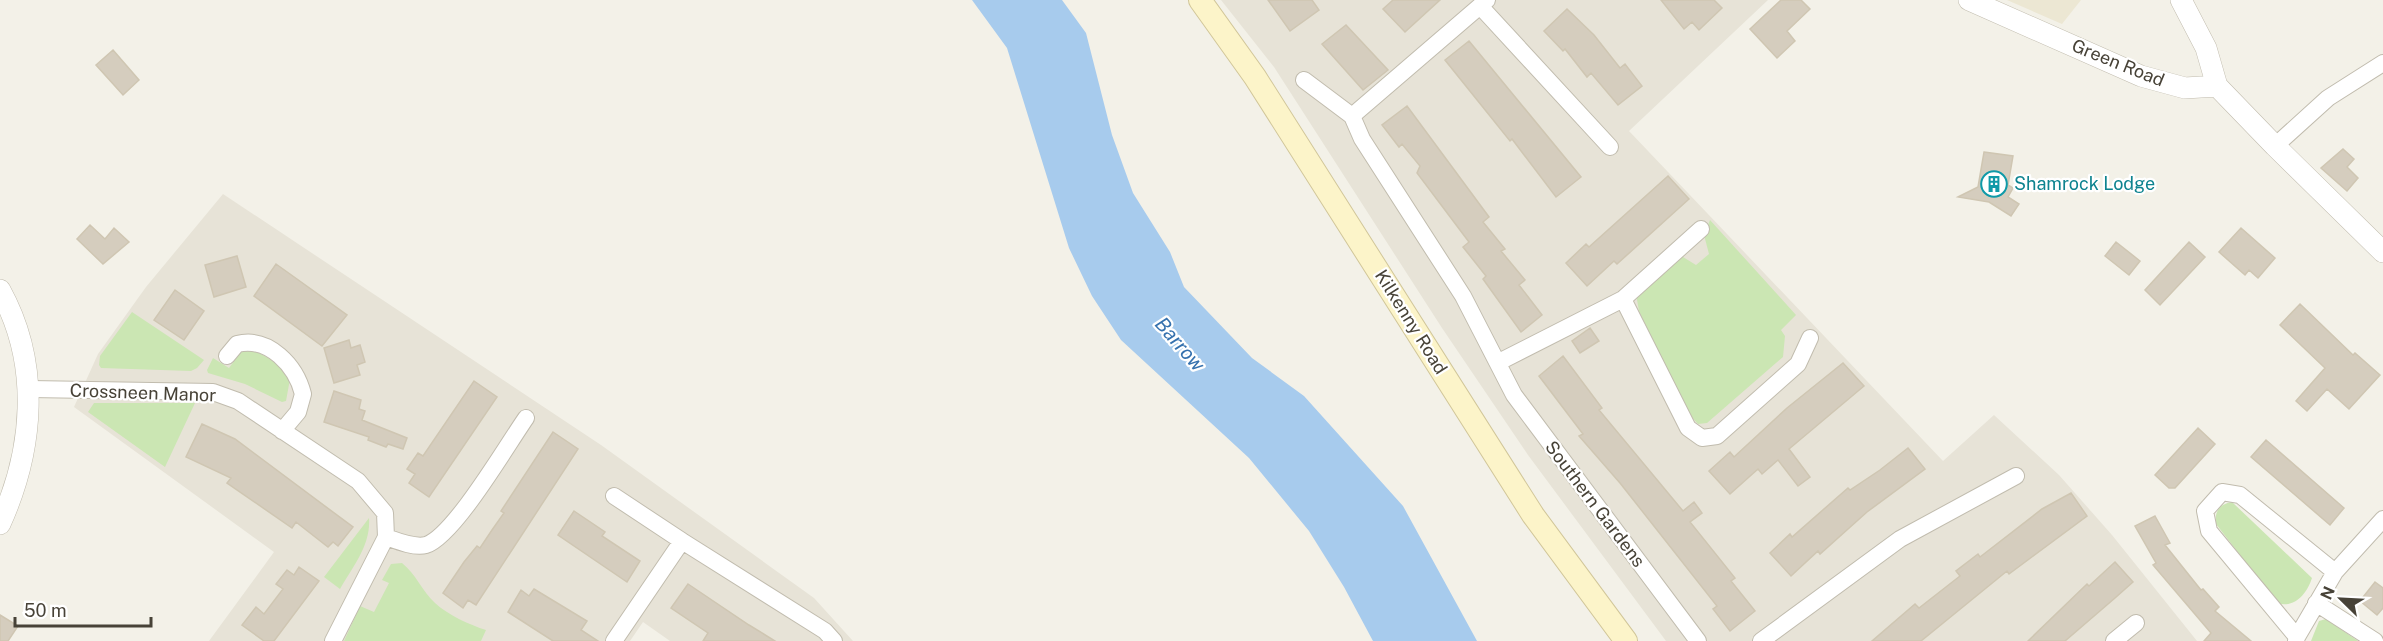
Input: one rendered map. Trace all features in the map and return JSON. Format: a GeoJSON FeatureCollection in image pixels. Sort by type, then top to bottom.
{"type":"FeatureCollection","features":[{"type":"Feature","properties":{"kind":"main road","name":"Kilkenny Road"},"geometry":{"type":"LineString","coordinates":[[1200,0],[1261,86],[1533,515],[1626,641]]}},
{"type":"Feature","properties":{"kind":"street","name":"Green Road"},"geometry":{"type":"LineString","coordinates":[[1969,0],[2141,76],[2185,88],[2217,86]]}},
{"type":"Feature","properties":{"kind":"street"},"geometry":{"type":"LineString","coordinates":[[2181,0],[2206,48],[2217,86],[2383,252]]}},
{"type":"Feature","properties":{"kind":"street"},"geometry":{"type":"LineString","coordinates":[[1304,80],[1353,116],[1484,3],[1610,147]]}},
{"type":"Feature","properties":{"kind":"street"},"geometry":{"type":"LineString","coordinates":[[2275,146],[2328,98],[2383,63]]}},
{"type":"Feature","properties":{"kind":"street","name":"Southern Gardens"},"geometry":{"type":"LineString","coordinates":[[1353,116],[1362,139],[1463,296],[1514,395],[1698,641]]}},
{"type":"Feature","properties":{"kind":"street"},"geometry":{"type":"LineString","coordinates":[[1499,362],[1623,299],[1701,229]]}},
{"type":"Feature","properties":{"kind":"street"},"geometry":{"type":"LineString","coordinates":[[0,290],[14,316],[30,389],[23,460],[13,494],[0,524]]}},
{"type":"Feature","properties":{"kind":"street"},"geometry":{"type":"LineString","coordinates":[[1623,299],[1688,428],[1702,438],[1717,436],[1798,364],[1810,338]]}},
{"type":"Feature","properties":{"kind":"street"},"geometry":{"type":"LineString","coordinates":[[227,356],[237,344],[257,343],[292,367],[303,394],[298,411],[282,431]]}},
{"type":"Feature","properties":{"kind":"street","name":"Crossneen Manor"},"geometry":{"type":"LineString","coordinates":[[30,389],[213,392],[238,401],[358,481],[385,513],[386,537]]}},
{"type":"Feature","properties":{"kind":"street"},"geometry":{"type":"LineString","coordinates":[[333,641],[386,537],[411,544],[426,545],[447,531],[526,418]]}},
{"type":"Feature","properties":{"kind":"street"},"geometry":{"type":"LineString","coordinates":[[1761,641],[1900,539],[2016,476]]}},
{"type":"Feature","properties":{"kind":"street"},"geometry":{"type":"LineString","coordinates":[[2335,572],[2240,495],[2222,492],[2205,511],[2209,531],[2296,639],[2335,572],[2383,519]]}},
{"type":"Feature","properties":{"kind":"street"},"geometry":{"type":"LineString","coordinates":[[614,496],[825,631],[834,641]]}},
{"type":"Feature","properties":{"kind":"street"},"geometry":{"type":"LineString","coordinates":[[614,641],[682,541]]}},
{"type":"Feature","properties":{"kind":"street"},"geometry":{"type":"LineString","coordinates":[[2316,603],[2375,641]]}},
{"type":"Feature","properties":{"kind":"street"},"geometry":{"type":"LineString","coordinates":[[2114,641],[2136,623]]}},
{"type":"Feature","properties":{"kind":"shaded area"},"geometry":{"type":"Polygon","coordinates":[[[1221,0],[1768,0],[1629,131],[1943,461],[1994,415],[2059,475],[2112,535],[2197,641],[1666,641],[1528,455],[1442,328],[1274,67],[1221,0]]]}},
{"type":"Feature","properties":{"kind":"shaded area"},"geometry":{"type":"Polygon","coordinates":[[[2007,0],[2081,0],[2062,24],[2007,0]]]}},
{"type":"Feature","properties":{"kind":"shaded area"},"geometry":{"type":"Polygon","coordinates":[[[223,194],[601,445],[814,598],[853,641],[670,641],[643,622],[630,641],[209,641],[274,552],[74,407],[98,354],[146,287],[223,194]]]}},
{"type":"Feature","properties":{"kind":"green space"},"geometry":{"type":"Polygon","coordinates":[[[1710,220],[1796,315],[1781,330],[1785,336],[1783,357],[1707,423],[1698,424],[1687,412],[1639,311],[1636,294],[1678,257],[1683,257],[1696,265],[1709,254],[1704,235],[1710,220]]]}},
{"type":"Feature","properties":{"kind":"green space"},"geometry":{"type":"Polygon","coordinates":[[[132,312],[204,360],[191,371],[101,368],[100,356],[132,312]]]}},
{"type":"Feature","properties":{"kind":"green space"},"geometry":{"type":"Polygon","coordinates":[[[243,349],[263,355],[286,373],[290,379],[286,401],[282,402],[245,384],[208,373],[207,370],[213,358],[229,368],[243,349]]]}},
{"type":"Feature","properties":{"kind":"green space"},"geometry":{"type":"Polygon","coordinates":[[[94,403],[195,403],[165,467],[88,412],[94,403]]]}},
{"type":"Feature","properties":{"kind":"green space"},"geometry":{"type":"Polygon","coordinates":[[[2232,502],[2312,578],[2307,589],[2295,602],[2277,603],[2216,524],[2219,509],[2224,504],[2232,502]]]}},
{"type":"Feature","properties":{"kind":"green space"},"geometry":{"type":"Polygon","coordinates":[[[369,518],[364,546],[340,589],[324,577],[369,518]]]}},
{"type":"Feature","properties":{"kind":"green space"},"geometry":{"type":"Polygon","coordinates":[[[402,563],[430,598],[446,612],[486,630],[481,641],[344,641],[360,606],[374,612],[389,583],[382,580],[391,564],[402,563]]]}},
{"type":"Feature","properties":{"kind":"green space"},"geometry":{"type":"Polygon","coordinates":[[[2326,619],[2358,641],[2311,641],[2319,621],[2326,619]]]}},
{"type":"Feature","properties":{"kind":"water","name":"Barrow"},"geometry":{"type":"Polygon","coordinates":[[[972,0],[1062,0],[1086,33],[1112,135],[1133,193],[1170,252],[1184,287],[1252,358],[1304,396],[1403,506],[1477,641],[1373,641],[1344,587],[1309,531],[1249,458],[1121,340],[1092,296],[1069,248],[1007,48],[972,0]]]}},
{"type":"Feature","properties":{"kind":"building"},"geometry":{"type":"Polygon","coordinates":[[[1268,0],[1312,0],[1319,10],[1290,31],[1268,0]]]}},
{"type":"Feature","properties":{"kind":"building"},"geometry":{"type":"Polygon","coordinates":[[[1393,0],[1440,0],[1405,32],[1383,9],[1393,0]]]}},
{"type":"Feature","properties":{"kind":"building"},"geometry":{"type":"Polygon","coordinates":[[[1661,0],[1714,0],[1722,8],[1699,30],[1692,22],[1684,29],[1661,0]]]}},
{"type":"Feature","properties":{"kind":"building"},"geometry":{"type":"Polygon","coordinates":[[[1781,0],[1801,0],[1810,9],[1787,31],[1795,41],[1777,58],[1750,29],[1781,0]]]}},
{"type":"Feature","properties":{"kind":"building"},"geometry":{"type":"Polygon","coordinates":[[[1567,9],[1594,35],[1620,68],[1625,64],[1642,86],[1618,105],[1591,73],[1587,77],[1565,49],[1563,51],[1544,31],[1567,9]]]}},
{"type":"Feature","properties":{"kind":"building"},"geometry":{"type":"Polygon","coordinates":[[[1346,25],[1388,70],[1363,90],[1322,44],[1346,25]]]}},
{"type":"Feature","properties":{"kind":"building"},"geometry":{"type":"Polygon","coordinates":[[[1469,41],[1581,177],[1556,197],[1512,139],[1510,141],[1445,60],[1469,41]]]}},
{"type":"Feature","properties":{"kind":"building"},"geometry":{"type":"Polygon","coordinates":[[[113,50],[139,80],[123,95],[96,65],[113,50]]]}},
{"type":"Feature","properties":{"kind":"building"},"geometry":{"type":"Polygon","coordinates":[[[1407,106],[1489,217],[1483,222],[1505,249],[1501,251],[1525,280],[1519,285],[1542,315],[1521,332],[1483,279],[1486,276],[1463,247],[1469,242],[1417,173],[1420,166],[1402,144],[1399,147],[1382,125],[1407,106]]]}},
{"type":"Feature","properties":{"kind":"building"},"geometry":{"type":"Polygon","coordinates":[[[2343,149],[2354,159],[2347,167],[2358,178],[2347,191],[2321,168],[2343,149]]]}},
{"type":"Feature","properties":{"kind":"building","name":"Shamrock Lodge"},"geometry":{"type":"Polygon","coordinates":[[[1984,152],[2013,156],[2008,185],[2013,188],[2008,197],[2019,204],[2011,216],[1989,202],[1958,197],[1978,187],[1984,152]]]}},
{"type":"Feature","properties":{"kind":"building"},"geometry":{"type":"Polygon","coordinates":[[[1668,176],[1689,199],[1617,264],[1614,261],[1587,286],[1566,263],[1586,244],[1589,247],[1668,176]]]}},
{"type":"Feature","properties":{"kind":"building"},"geometry":{"type":"Polygon","coordinates":[[[90,225],[105,239],[114,228],[129,242],[103,264],[77,239],[90,225]]]}},
{"type":"Feature","properties":{"kind":"building"},"geometry":{"type":"Polygon","coordinates":[[[2241,228],[2275,258],[2258,278],[2249,270],[2245,275],[2219,252],[2241,228]]]}},
{"type":"Feature","properties":{"kind":"building"},"geometry":{"type":"Polygon","coordinates":[[[2116,242],[2140,261],[2129,275],[2105,256],[2116,242]]]}},
{"type":"Feature","properties":{"kind":"building"},"geometry":{"type":"Polygon","coordinates":[[[2189,242],[2205,257],[2160,305],[2145,290],[2189,242]]]}},
{"type":"Feature","properties":{"kind":"building"},"geometry":{"type":"Polygon","coordinates":[[[237,256],[246,287],[214,297],[205,265],[237,256]]]}},
{"type":"Feature","properties":{"kind":"building"},"geometry":{"type":"Polygon","coordinates":[[[276,264],[347,315],[322,346],[254,296],[276,264]]]}},
{"type":"Feature","properties":{"kind":"building"},"geometry":{"type":"Polygon","coordinates":[[[175,290],[204,311],[184,340],[154,320],[175,290]]]}},
{"type":"Feature","properties":{"kind":"building"},"geometry":{"type":"Polygon","coordinates":[[[2300,304],[2353,355],[2355,353],[2380,375],[2349,409],[2327,389],[2307,411],[2296,401],[2325,368],[2280,325],[2300,304]]]}},
{"type":"Feature","properties":{"kind":"building"},"geometry":{"type":"Polygon","coordinates":[[[1590,328],[1599,341],[1580,353],[1572,341],[1590,328]]]}},
{"type":"Feature","properties":{"kind":"building"},"geometry":{"type":"Polygon","coordinates":[[[349,340],[351,348],[360,345],[365,362],[357,365],[360,375],[334,383],[324,348],[349,340]]]}},
{"type":"Feature","properties":{"kind":"building"},"geometry":{"type":"Polygon","coordinates":[[[1563,356],[1602,408],[1599,410],[1683,511],[1694,502],[1702,513],[1690,522],[1735,578],[1731,581],[1755,611],[1730,631],[1713,609],[1717,606],[1620,483],[1579,436],[1583,434],[1539,376],[1563,356]]]}},
{"type":"Feature","properties":{"kind":"building"},"geometry":{"type":"Polygon","coordinates":[[[1843,363],[1864,386],[1789,449],[1810,477],[1798,486],[1778,460],[1762,474],[1758,469],[1730,494],[1709,471],[1730,452],[1734,457],[1787,408],[1843,363]]]}},
{"type":"Feature","properties":{"kind":"building"},"geometry":{"type":"Polygon","coordinates":[[[474,381],[497,397],[429,497],[409,483],[415,474],[407,469],[418,453],[423,456],[474,381]]]}},
{"type":"Feature","properties":{"kind":"building"},"geometry":{"type":"Polygon","coordinates":[[[334,391],[361,400],[359,409],[365,411],[362,420],[407,438],[403,449],[388,444],[386,447],[368,440],[369,437],[324,422],[334,391]]]}},
{"type":"Feature","properties":{"kind":"building"},"geometry":{"type":"Polygon","coordinates":[[[202,424],[235,439],[353,527],[338,546],[333,542],[328,547],[296,522],[292,528],[227,483],[231,478],[186,457],[202,424]]]}},
{"type":"Feature","properties":{"kind":"building"},"geometry":{"type":"Polygon","coordinates":[[[2198,428],[2215,444],[2175,488],[2169,488],[2155,475],[2198,428]]]}},
{"type":"Feature","properties":{"kind":"building"},"geometry":{"type":"Polygon","coordinates":[[[553,432],[578,449],[476,605],[468,600],[463,608],[443,593],[477,546],[480,548],[504,513],[501,511],[553,432]]]}},
{"type":"Feature","properties":{"kind":"building"},"geometry":{"type":"Polygon","coordinates":[[[2266,440],[2344,508],[2330,525],[2251,457],[2266,440]]]}},
{"type":"Feature","properties":{"kind":"building"},"geometry":{"type":"Polygon","coordinates":[[[1908,448],[1925,469],[1867,512],[1820,554],[1818,551],[1791,576],[1770,553],[1848,488],[1850,490],[1880,470],[1908,448]]]}},
{"type":"Feature","properties":{"kind":"building"},"geometry":{"type":"Polygon","coordinates":[[[2071,493],[2087,516],[2009,574],[2007,571],[1921,641],[1872,641],[1915,604],[1919,608],[1960,576],[1956,571],[1978,554],[1980,557],[2042,509],[2071,493]]]}},
{"type":"Feature","properties":{"kind":"building"},"geometry":{"type":"Polygon","coordinates":[[[574,511],[605,532],[602,536],[640,561],[627,582],[558,535],[574,511]]]}},
{"type":"Feature","properties":{"kind":"building"},"geometry":{"type":"Polygon","coordinates":[[[2155,516],[2170,543],[2165,545],[2201,590],[2203,589],[2219,607],[2215,611],[2251,641],[2204,641],[2211,633],[2153,565],[2156,563],[2135,526],[2155,516]]]}},
{"type":"Feature","properties":{"kind":"building"},"geometry":{"type":"Polygon","coordinates":[[[2115,562],[2133,582],[2065,641],[2028,641],[2087,584],[2089,586],[2115,562]]]}},
{"type":"Feature","properties":{"kind":"building"},"geometry":{"type":"Polygon","coordinates":[[[299,567],[319,581],[274,641],[264,641],[242,625],[256,607],[264,614],[283,589],[276,584],[287,570],[294,575],[299,567]]]}},
{"type":"Feature","properties":{"kind":"building"},"geometry":{"type":"Polygon","coordinates":[[[2375,582],[2383,588],[2383,608],[2377,615],[2360,601],[2375,582]]]}},
{"type":"Feature","properties":{"kind":"building"},"geometry":{"type":"Polygon","coordinates":[[[688,584],[775,641],[703,641],[708,633],[671,608],[688,584]]]}},
{"type":"Feature","properties":{"kind":"building"},"geometry":{"type":"Polygon","coordinates":[[[534,589],[587,621],[581,630],[598,641],[553,641],[508,612],[521,590],[529,596],[534,589]]]}},
{"type":"Feature","properties":{"kind":"building"},"geometry":{"type":"Polygon","coordinates":[[[0,615],[18,626],[8,641],[0,641],[0,615]]]}},
{"type":"Feature","properties":{"kind":"place","name":"Shamrock Lodge"},"geometry":{"type":"Point","coordinates":[1994,184]}}]}
